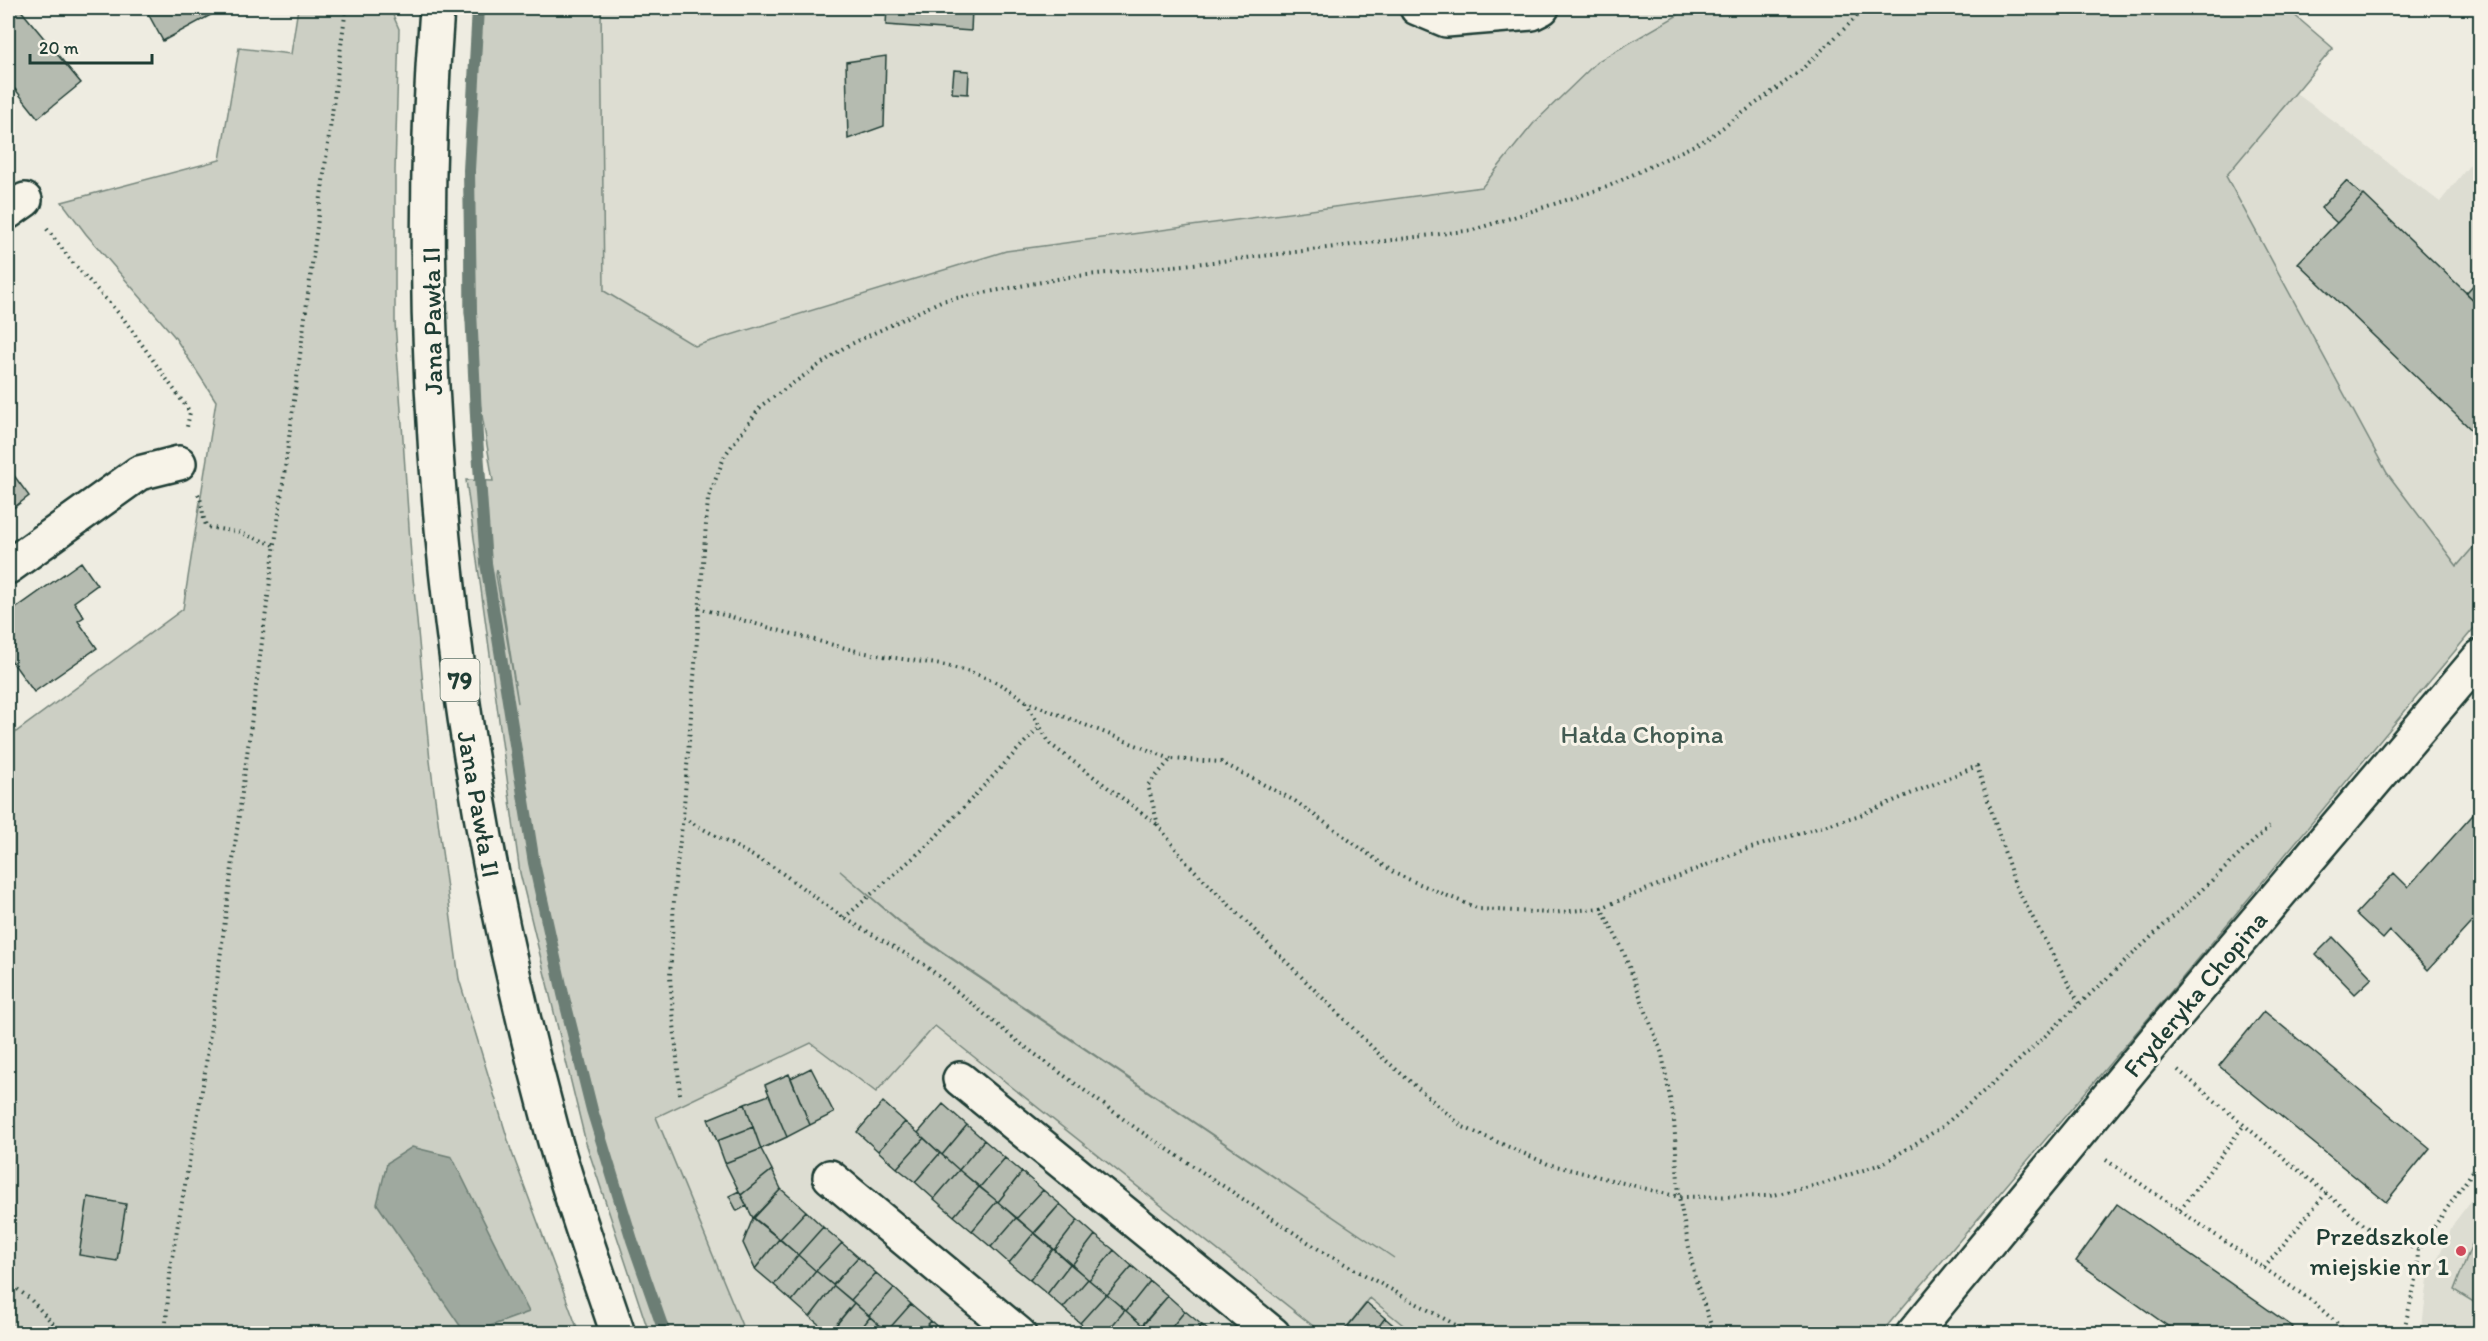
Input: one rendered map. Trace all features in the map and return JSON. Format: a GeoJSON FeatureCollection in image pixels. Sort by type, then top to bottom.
{"type":"FeatureCollection","features":[{"type":"Feature","properties":{"kind":"main road","name":"Jana Pawła II"},"geometry":{"type":"LineString","coordinates":[[437,8],[431,103],[429,211],[432,379],[441,518],[465,720],[491,874],[519,1001],[570,1190],[618,1334]]}},
{"type":"Feature","properties":{"kind":"main road"},"geometry":{"type":"LineString","coordinates":[[1417,8],[1446,21],[1532,13],[1542,8]]}},
{"type":"Feature","properties":{"kind":"main road"},"geometry":{"type":"LineString","coordinates":[[8,567],[139,473],[179,463]]}},
{"type":"Feature","properties":{"kind":"main road","name":"Fryderyka Chopina"},"geometry":{"type":"LineString","coordinates":[[1913,1334],[2156,1039],[2481,657]]}},
{"type":"Feature","properties":{"kind":"main road"},"geometry":{"type":"LineString","coordinates":[[960,1079],[1273,1334]]}},
{"type":"Feature","properties":{"kind":"main road"},"geometry":{"type":"LineString","coordinates":[[830,1177],[1019,1334]]}},
{"type":"Feature","properties":{"kind":"path"},"geometry":{"type":"LineString","coordinates":[[165,1334],[171,1263],[204,1079],[346,8]]}},
{"type":"Feature","properties":{"kind":"path"},"geometry":{"type":"LineString","coordinates":[[680,1094],[670,977],[675,880],[683,818],[708,499],[725,455],[762,405],[845,347],[941,301],[1068,277],[1222,261],[1473,230],[1607,187],[1707,139],[1799,72],[1866,8]]}},
{"type":"Feature","properties":{"kind":"path"},"geometry":{"type":"LineString","coordinates":[[16,206],[123,318],[190,412],[179,463],[204,504],[203,520],[207,527],[238,532],[275,545]]}},
{"type":"Feature","properties":{"kind":"path"},"geometry":{"type":"LineString","coordinates":[[698,608],[855,650],[961,668],[1006,686],[1025,701],[1171,759],[1221,762],[1295,801],[1396,874],[1479,909],[1551,913],[1601,908],[1741,850],[1860,815],[1977,766],[2014,885],[2080,1005]]}},
{"type":"Feature","properties":{"kind":"path"},"geometry":{"type":"LineString","coordinates":[[1025,701],[1050,744],[1158,825],[1185,861],[1383,1058],[1463,1127],[1548,1164],[1679,1197],[1769,1196],[1822,1185],[1884,1163],[1942,1127],[2080,1005],[2269,827]]}},
{"type":"Feature","properties":{"kind":"path"},"geometry":{"type":"LineString","coordinates":[[844,918],[929,844],[1040,726]]}},
{"type":"Feature","properties":{"kind":"path"},"geometry":{"type":"LineString","coordinates":[[1158,825],[1148,785],[1171,759]]}},
{"type":"Feature","properties":{"kind":"path"},"geometry":{"type":"LineString","coordinates":[[683,818],[775,868],[844,918],[925,965],[1017,1041],[1137,1129],[1323,1252],[1472,1334]]}},
{"type":"Feature","properties":{"kind":"path"},"geometry":{"type":"LineString","coordinates":[[1601,908],[1622,948],[1662,1054],[1674,1120],[1679,1197],[1695,1278],[1714,1334]]}},
{"type":"Feature","properties":{"kind":"path"},"geometry":{"type":"LineString","coordinates":[[2171,1064],[2369,1229],[2418,1250]]}},
{"type":"Feature","properties":{"kind":"path"},"geometry":{"type":"LineString","coordinates":[[2180,1210],[2244,1125]]}},
{"type":"Feature","properties":{"kind":"path"},"geometry":{"type":"LineString","coordinates":[[2105,1159],[2312,1300],[2349,1334]]}},
{"type":"Feature","properties":{"kind":"path"},"geometry":{"type":"LineString","coordinates":[[2403,1334],[2417,1275],[2418,1250],[2481,1161]]}},
{"type":"Feature","properties":{"kind":"path"},"geometry":{"type":"LineString","coordinates":[[2264,1268],[2326,1193]]}},
{"type":"Feature","properties":{"kind":"path"},"geometry":{"type":"LineString","coordinates":[[8,1282],[29,1298],[63,1334]]}},
{"type":"Feature","properties":{"kind":"shaded area"},"geometry":{"type":"Polygon","coordinates":[[[601,8],[1688,8],[1598,60],[1532,124],[1482,186],[1006,251],[695,346],[604,291],[601,8]]]}},
{"type":"Feature","properties":{"kind":"shaded area"},"geometry":{"type":"Polygon","coordinates":[[[2296,93],[2440,202],[2480,152],[2480,538],[2457,567],[2387,473],[2226,176],[2296,93]]]}},
{"type":"Feature","properties":{"kind":"shaded area"},"geometry":{"type":"Polygon","coordinates":[[[935,1026],[1322,1333],[745,1333],[656,1117],[811,1043],[876,1092],[935,1026]]]}},
{"type":"Feature","properties":{"kind":"shaded area"},"geometry":{"type":"Polygon","coordinates":[[[412,1147],[452,1157],[529,1312],[471,1333],[465,1333],[377,1204],[387,1163],[412,1147]]]}},
{"type":"Feature","properties":{"kind":"shaded area","name":"Przedszkole miejskie nr 1"},"geometry":{"type":"Polygon","coordinates":[[[2480,1189],[2480,1333],[2421,1334],[2428,1279],[2454,1223],[2480,1189]]]}},
{"type":"Feature","properties":{"kind":"shaded area"},"geometry":{"type":"Polygon","coordinates":[[[1370,1298],[1413,1333],[1342,1334],[1370,1298]]]}},
{"type":"Feature","properties":{"kind":"green space"},"geometry":{"type":"Polygon","coordinates":[[[298,8],[390,8],[399,29],[395,170],[395,322],[411,556],[430,761],[459,979],[511,1150],[579,1333],[8,1333],[8,738],[183,609],[216,401],[174,336],[86,234],[62,202],[220,160],[239,48],[291,54],[298,8]]]}},
{"type":"Feature","properties":{"kind":"green space","name":"Hałda Chopina"},"geometry":{"type":"Polygon","coordinates":[[[475,8],[601,8],[604,291],[695,346],[1006,251],[1482,187],[1533,124],[1598,61],[1690,8],[2296,8],[2292,13],[2333,48],[2226,176],[2387,473],[2457,566],[2476,544],[2480,553],[2480,621],[2174,988],[1881,1333],[1413,1333],[1370,1298],[1342,1333],[1322,1333],[935,1026],[876,1092],[811,1043],[656,1117],[745,1333],[649,1333],[586,1143],[520,873],[466,480],[493,481],[465,313],[465,172],[475,8]],[[497,569],[496,575],[518,703],[497,569]],[[840,871],[910,931],[1394,1258],[909,929],[840,871]]]}},
{"type":"Feature","properties":{"kind":"green space"},"geometry":{"type":"Polygon","coordinates":[[[2480,1232],[2480,1306],[2454,1290],[2472,1244],[2480,1232]]]}},
{"type":"Feature","properties":{"kind":"building"},"geometry":{"type":"Polygon","coordinates":[[[8,8],[19,8],[81,83],[38,118],[15,89],[8,95],[8,8]]]}},
{"type":"Feature","properties":{"kind":"building"},"geometry":{"type":"Polygon","coordinates":[[[145,8],[219,8],[220,10],[163,41],[145,8]]]}},
{"type":"Feature","properties":{"kind":"building"},"geometry":{"type":"Polygon","coordinates":[[[887,8],[972,8],[971,31],[886,25],[887,8]]]}},
{"type":"Feature","properties":{"kind":"building"},"geometry":{"type":"Polygon","coordinates":[[[886,56],[884,126],[848,139],[846,62],[886,56]]]}},
{"type":"Feature","properties":{"kind":"building"},"geometry":{"type":"Polygon","coordinates":[[[954,70],[969,71],[968,94],[952,93],[954,70]]]}},
{"type":"Feature","properties":{"kind":"building"},"geometry":{"type":"Polygon","coordinates":[[[2346,181],[2363,196],[2337,223],[2321,208],[2346,181]]]}},
{"type":"Feature","properties":{"kind":"building"},"geometry":{"type":"Polygon","coordinates":[[[2364,195],[2480,306],[2480,438],[2298,263],[2364,195]]]}},
{"type":"Feature","properties":{"kind":"building"},"geometry":{"type":"Polygon","coordinates":[[[2480,278],[2480,306],[2466,293],[2480,278]]]}},
{"type":"Feature","properties":{"kind":"building"},"geometry":{"type":"Polygon","coordinates":[[[10,470],[29,496],[8,512],[8,472],[10,470]]]}},
{"type":"Feature","properties":{"kind":"building"},"geometry":{"type":"Polygon","coordinates":[[[81,562],[97,585],[74,602],[84,617],[78,621],[97,648],[34,692],[8,656],[8,614],[81,562]]]}},
{"type":"Feature","properties":{"kind":"building"},"geometry":{"type":"Polygon","coordinates":[[[2480,807],[2480,913],[2428,970],[2390,931],[2383,939],[2356,914],[2394,873],[2408,887],[2480,807]]]}},
{"type":"Feature","properties":{"kind":"building"},"geometry":{"type":"Polygon","coordinates":[[[2333,937],[2372,978],[2355,994],[2316,954],[2333,937]]]}},
{"type":"Feature","properties":{"kind":"building"},"geometry":{"type":"Polygon","coordinates":[[[2264,1011],[2430,1148],[2386,1202],[2219,1066],[2264,1011]]]}},
{"type":"Feature","properties":{"kind":"building"},"geometry":{"type":"Polygon","coordinates":[[[811,1068],[834,1113],[810,1125],[791,1078],[811,1068]]]}},
{"type":"Feature","properties":{"kind":"building"},"geometry":{"type":"Polygon","coordinates":[[[789,1074],[810,1125],[787,1137],[765,1085],[789,1074]]]}},
{"type":"Feature","properties":{"kind":"building"},"geometry":{"type":"Polygon","coordinates":[[[769,1095],[787,1137],[761,1149],[745,1104],[769,1095]]]}},
{"type":"Feature","properties":{"kind":"building"},"geometry":{"type":"Polygon","coordinates":[[[883,1102],[905,1122],[878,1151],[857,1132],[883,1102]]]}},
{"type":"Feature","properties":{"kind":"building"},"geometry":{"type":"Polygon","coordinates":[[[745,1104],[753,1127],[717,1141],[708,1119],[745,1104]]]}},
{"type":"Feature","properties":{"kind":"building"},"geometry":{"type":"Polygon","coordinates":[[[943,1104],[967,1125],[942,1155],[918,1133],[943,1104]]]}},
{"type":"Feature","properties":{"kind":"building"},"geometry":{"type":"Polygon","coordinates":[[[905,1122],[924,1138],[897,1168],[878,1151],[905,1122]]]}},
{"type":"Feature","properties":{"kind":"building"},"geometry":{"type":"Polygon","coordinates":[[[967,1125],[984,1140],[959,1170],[942,1155],[967,1125]]]}},
{"type":"Feature","properties":{"kind":"building"},"geometry":{"type":"Polygon","coordinates":[[[753,1127],[761,1149],[725,1163],[717,1141],[753,1127]]]}},
{"type":"Feature","properties":{"kind":"building"},"geometry":{"type":"Polygon","coordinates":[[[924,1138],[940,1153],[915,1182],[897,1168],[924,1138]]]}},
{"type":"Feature","properties":{"kind":"building"},"geometry":{"type":"Polygon","coordinates":[[[984,1140],[1005,1158],[980,1187],[959,1170],[984,1140]]]}},
{"type":"Feature","properties":{"kind":"building"},"geometry":{"type":"Polygon","coordinates":[[[761,1149],[772,1170],[741,1195],[725,1163],[761,1149]]]}},
{"type":"Feature","properties":{"kind":"building"},"geometry":{"type":"Polygon","coordinates":[[[940,1153],[959,1170],[934,1199],[915,1182],[940,1153]]]}},
{"type":"Feature","properties":{"kind":"building"},"geometry":{"type":"Polygon","coordinates":[[[1005,1158],[1022,1172],[998,1202],[980,1187],[1005,1158]]]}},
{"type":"Feature","properties":{"kind":"building"},"geometry":{"type":"Polygon","coordinates":[[[772,1170],[781,1189],[753,1218],[741,1195],[772,1170]]]}},
{"type":"Feature","properties":{"kind":"building"},"geometry":{"type":"Polygon","coordinates":[[[959,1170],[979,1187],[954,1216],[934,1199],[959,1170]]]}},
{"type":"Feature","properties":{"kind":"building"},"geometry":{"type":"Polygon","coordinates":[[[1022,1172],[1043,1190],[1017,1218],[998,1202],[1022,1172]]]}},
{"type":"Feature","properties":{"kind":"building"},"geometry":{"type":"Polygon","coordinates":[[[979,1187],[997,1201],[972,1231],[954,1216],[979,1187]]]}},
{"type":"Feature","properties":{"kind":"building"},"geometry":{"type":"Polygon","coordinates":[[[781,1189],[806,1211],[780,1239],[754,1218],[781,1189]]]}},
{"type":"Feature","properties":{"kind":"building"},"geometry":{"type":"Polygon","coordinates":[[[1043,1190],[1060,1204],[1034,1233],[1017,1218],[1043,1190]]]}},
{"type":"Feature","properties":{"kind":"building"},"geometry":{"type":"Polygon","coordinates":[[[739,1191],[747,1206],[737,1211],[729,1196],[739,1191]]]}},
{"type":"Feature","properties":{"kind":"building"},"geometry":{"type":"Polygon","coordinates":[[[88,1197],[126,1204],[117,1261],[79,1255],[88,1197]]]}},
{"type":"Feature","properties":{"kind":"building"},"geometry":{"type":"Polygon","coordinates":[[[997,1201],[1016,1218],[991,1247],[972,1231],[997,1201]]]}},
{"type":"Feature","properties":{"kind":"building"},"geometry":{"type":"Polygon","coordinates":[[[1060,1204],[1078,1220],[1055,1250],[1035,1233],[1060,1204]]]}},
{"type":"Feature","properties":{"kind":"building"},"geometry":{"type":"Polygon","coordinates":[[[2117,1204],[2293,1327],[2288,1334],[2179,1334],[2076,1261],[2117,1204]]]}},
{"type":"Feature","properties":{"kind":"building"},"geometry":{"type":"Polygon","coordinates":[[[806,1211],[823,1227],[798,1255],[780,1239],[806,1211]]]}},
{"type":"Feature","properties":{"kind":"building"},"geometry":{"type":"Polygon","coordinates":[[[753,1218],[779,1239],[755,1269],[743,1243],[753,1218]]]}},
{"type":"Feature","properties":{"kind":"building"},"geometry":{"type":"Polygon","coordinates":[[[1016,1218],[1034,1233],[1009,1263],[991,1247],[1016,1218]]]}},
{"type":"Feature","properties":{"kind":"building"},"geometry":{"type":"Polygon","coordinates":[[[1078,1220],[1095,1235],[1072,1265],[1055,1250],[1078,1220]]]}},
{"type":"Feature","properties":{"kind":"building"},"geometry":{"type":"Polygon","coordinates":[[[823,1227],[842,1243],[816,1271],[798,1255],[823,1227]]]}},
{"type":"Feature","properties":{"kind":"building"},"geometry":{"type":"Polygon","coordinates":[[[1034,1233],[1053,1249],[1030,1280],[1009,1263],[1034,1233]]]}},
{"type":"Feature","properties":{"kind":"building"},"geometry":{"type":"Polygon","coordinates":[[[1095,1235],[1114,1250],[1089,1280],[1072,1265],[1095,1235]]]}},
{"type":"Feature","properties":{"kind":"building"},"geometry":{"type":"Polygon","coordinates":[[[779,1239],[798,1255],[774,1285],[755,1269],[779,1239]]]}},
{"type":"Feature","properties":{"kind":"building"},"geometry":{"type":"Polygon","coordinates":[[[842,1243],[858,1257],[833,1285],[816,1271],[842,1243]]]}},
{"type":"Feature","properties":{"kind":"building"},"geometry":{"type":"Polygon","coordinates":[[[1053,1249],[1070,1264],[1047,1294],[1030,1280],[1053,1249]]]}},
{"type":"Feature","properties":{"kind":"building"},"geometry":{"type":"Polygon","coordinates":[[[1114,1250],[1132,1266],[1107,1295],[1089,1280],[1114,1250]]]}},
{"type":"Feature","properties":{"kind":"building"},"geometry":{"type":"Polygon","coordinates":[[[798,1255],[816,1271],[792,1301],[774,1285],[798,1255]]]}},
{"type":"Feature","properties":{"kind":"building"},"geometry":{"type":"Polygon","coordinates":[[[858,1257],[876,1273],[851,1300],[833,1285],[858,1257]]]}},
{"type":"Feature","properties":{"kind":"building"},"geometry":{"type":"Polygon","coordinates":[[[1070,1264],[1088,1279],[1063,1308],[1047,1294],[1070,1264]]]}},
{"type":"Feature","properties":{"kind":"building"},"geometry":{"type":"Polygon","coordinates":[[[1132,1266],[1150,1281],[1126,1311],[1107,1295],[1132,1266]]]}},
{"type":"Feature","properties":{"kind":"building"},"geometry":{"type":"Polygon","coordinates":[[[816,1271],[834,1286],[810,1317],[792,1301],[816,1271]]]}},
{"type":"Feature","properties":{"kind":"building"},"geometry":{"type":"Polygon","coordinates":[[[876,1273],[894,1288],[869,1316],[851,1300],[876,1273]]]}},
{"type":"Feature","properties":{"kind":"building"},"geometry":{"type":"Polygon","coordinates":[[[1088,1279],[1106,1294],[1080,1323],[1063,1308],[1088,1279]]]}},
{"type":"Feature","properties":{"kind":"building"},"geometry":{"type":"Polygon","coordinates":[[[1150,1281],[1168,1296],[1142,1325],[1126,1311],[1150,1281]]]}},
{"type":"Feature","properties":{"kind":"building"},"geometry":{"type":"Polygon","coordinates":[[[834,1286],[854,1303],[829,1333],[810,1317],[834,1286]]]}},
{"type":"Feature","properties":{"kind":"building"},"geometry":{"type":"Polygon","coordinates":[[[894,1288],[911,1304],[887,1331],[869,1316],[894,1288]]]}},
{"type":"Feature","properties":{"kind":"building"},"geometry":{"type":"Polygon","coordinates":[[[1106,1294],[1125,1310],[1105,1334],[1093,1334],[1080,1323],[1106,1294]]]}},
{"type":"Feature","properties":{"kind":"building"},"geometry":{"type":"Polygon","coordinates":[[[1168,1296],[1185,1311],[1166,1334],[1153,1334],[1143,1325],[1168,1296]]]}},
{"type":"Feature","properties":{"kind":"building"},"geometry":{"type":"Polygon","coordinates":[[[854,1303],[870,1317],[857,1334],[829,1334],[854,1303]]]}},
{"type":"Feature","properties":{"kind":"building"},"geometry":{"type":"Polygon","coordinates":[[[1367,1303],[1385,1318],[1373,1334],[1345,1334],[1343,1332],[1367,1303]]]}},
{"type":"Feature","properties":{"kind":"building"},"geometry":{"type":"Polygon","coordinates":[[[911,1304],[931,1321],[919,1334],[889,1334],[887,1331],[911,1304]]]}},
{"type":"Feature","properties":{"kind":"building"},"geometry":{"type":"Polygon","coordinates":[[[1125,1310],[1142,1325],[1135,1334],[1105,1334],[1125,1310]]]}},
{"type":"Feature","properties":{"kind":"building"},"geometry":{"type":"Polygon","coordinates":[[[1185,1311],[1202,1325],[1195,1334],[1166,1334],[1185,1311]]]}},
{"type":"Feature","properties":{"kind":"building"},"geometry":{"type":"Polygon","coordinates":[[[870,1317],[887,1332],[886,1334],[857,1334],[870,1317]]]}},
{"type":"Feature","properties":{"kind":"building"},"geometry":{"type":"Polygon","coordinates":[[[1385,1318],[1404,1334],[1373,1334],[1385,1318]]]}},
{"type":"Feature","properties":{"kind":"building"},"geometry":{"type":"Polygon","coordinates":[[[931,1321],[945,1334],[919,1334],[931,1321]]]}},
{"type":"Feature","properties":{"kind":"building"},"geometry":{"type":"Polygon","coordinates":[[[1143,1325],[1153,1334],[1135,1334],[1143,1325]]]}},
{"type":"Feature","properties":{"kind":"building"},"geometry":{"type":"Polygon","coordinates":[[[1202,1325],[1212,1334],[1195,1334],[1202,1325]]]}},
{"type":"Feature","properties":{"kind":"waterway"},"geometry":{"type":"LineString","coordinates":[[478,8],[469,170],[471,311],[486,563],[534,863],[563,994],[592,1110],[632,1240],[665,1334]]}},
{"type":"Feature","properties":{"kind":"place","name":"Przedszkole miejskie nr 1"},"geometry":{"type":"Point","coordinates":[2461,1251]}}]}
